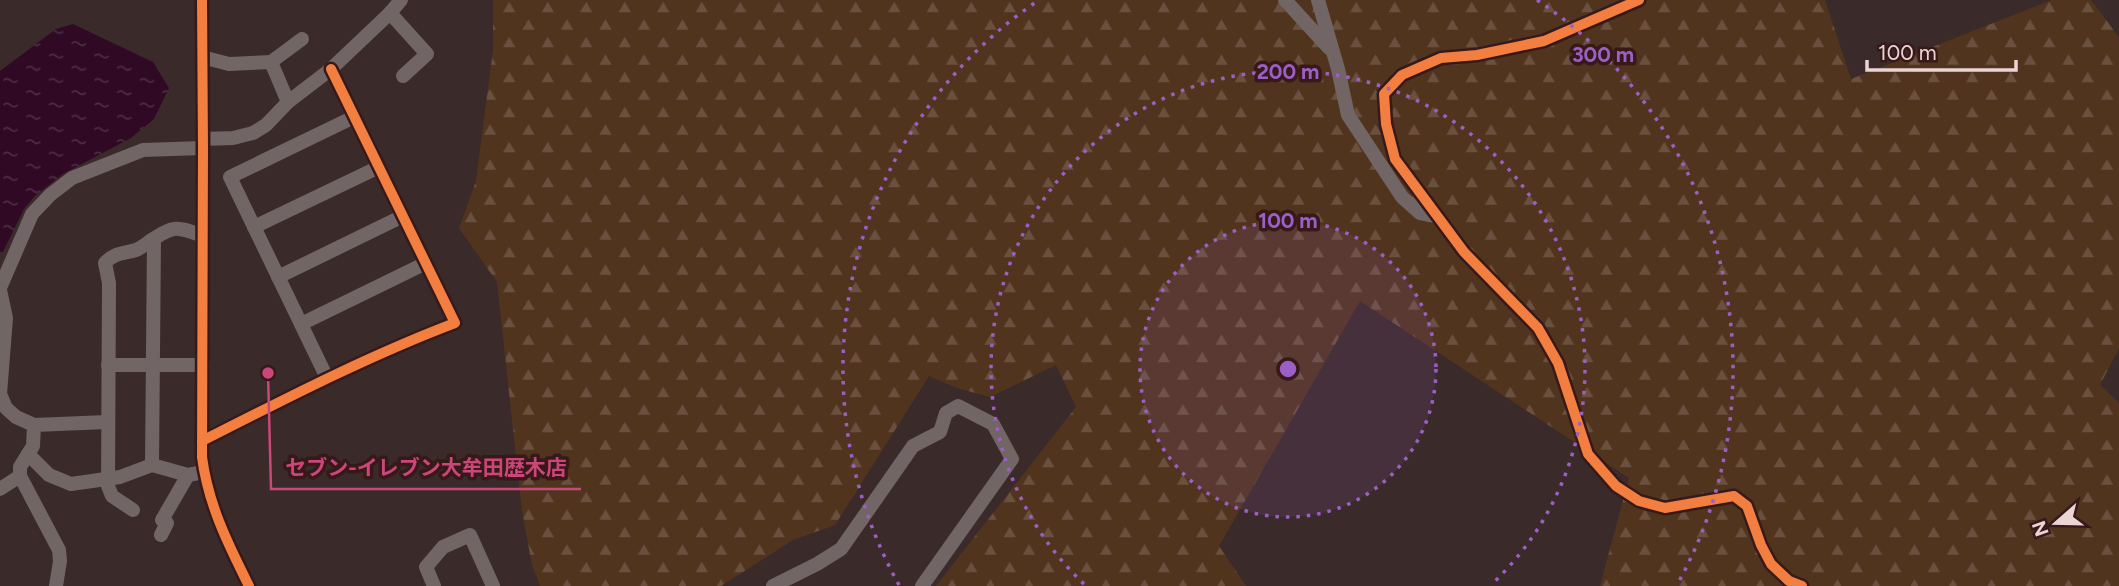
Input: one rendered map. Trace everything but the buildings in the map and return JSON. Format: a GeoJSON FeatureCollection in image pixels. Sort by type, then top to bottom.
{"type":"FeatureCollection","features":[{"type":"Feature","properties":{"kind":"street"},"geometry":{"type":"LineString","coordinates":[[201,0],[204,472],[220,527],[249,586]]}},
{"type":"Feature","properties":{"kind":"street"},"geometry":{"type":"LineString","coordinates":[[107,422],[34,425],[16,417],[6,408],[1,394],[6,318],[1,284],[32,214],[72,178],[143,150],[203,143],[253,133],[331,69],[401,0]]}},
{"type":"Feature","properties":{"kind":"street"},"geometry":{"type":"LineString","coordinates":[[1285,0],[1331,51]]}},
{"type":"Feature","properties":{"kind":"street"},"geometry":{"type":"LineString","coordinates":[[1318,0],[1348,115],[1402,197],[1420,213],[1436,216]]}},
{"type":"Feature","properties":{"kind":"street"},"geometry":{"type":"LineString","coordinates":[[1639,0],[1544,41],[1478,55],[1441,58],[1402,75],[1384,94],[1386,124],[1395,159],[1473,262],[1538,328],[1558,363],[1588,454],[1616,486],[1639,500],[1665,508],[1734,496],[1747,506],[1771,564],[1788,581],[1802,586]]}},
{"type":"Feature","properties":{"kind":"street"},"geometry":{"type":"LineString","coordinates":[[390,13],[427,54],[402,75]]}},
{"type":"Feature","properties":{"kind":"street"},"geometry":{"type":"LineString","coordinates":[[202,57],[229,64],[271,62],[302,39]]}},
{"type":"Feature","properties":{"kind":"street"},"geometry":{"type":"LineString","coordinates":[[271,62],[288,102]]}},
{"type":"Feature","properties":{"kind":"street"},"geometry":{"type":"LineString","coordinates":[[202,441],[327,378],[400,344],[455,323],[331,69]]}},
{"type":"Feature","properties":{"kind":"street"},"geometry":{"type":"LineString","coordinates":[[327,378],[230,177],[354,117]]}},
{"type":"Feature","properties":{"kind":"street"},"geometry":{"type":"LineString","coordinates":[[254,228],[379,167]]}},
{"type":"Feature","properties":{"kind":"street"},"geometry":{"type":"LineString","coordinates":[[278,277],[403,216]]}},
{"type":"Feature","properties":{"kind":"street"},"geometry":{"type":"LineString","coordinates":[[133,510],[112,496],[107,479],[109,283],[105,263],[119,253],[136,250],[168,230],[180,228],[203,236]]}},
{"type":"Feature","properties":{"kind":"street"},"geometry":{"type":"LineString","coordinates":[[152,465],[154,239]]}},
{"type":"Feature","properties":{"kind":"street"},"geometry":{"type":"LineString","coordinates":[[300,324],[426,263]]}},
{"type":"Feature","properties":{"kind":"street"},"geometry":{"type":"LineString","coordinates":[[108,365],[203,365]]}},
{"type":"Feature","properties":{"kind":"street"},"geometry":{"type":"LineString","coordinates":[[773,586],[841,549],[913,446],[940,432],[946,412],[958,406],[993,424],[1012,459],[922,586]]}},
{"type":"Feature","properties":{"kind":"street"},"geometry":{"type":"LineString","coordinates":[[34,425],[33,446],[20,467],[20,477],[59,550],[56,586]]}},
{"type":"Feature","properties":{"kind":"street"},"geometry":{"type":"LineString","coordinates":[[28,454],[49,475],[71,484],[121,477],[152,465],[188,475],[204,472]]}},
{"type":"Feature","properties":{"kind":"street"},"geometry":{"type":"LineString","coordinates":[[161,535],[167,523],[162,520],[188,475]]}},
{"type":"Feature","properties":{"kind":"street"},"geometry":{"type":"LineString","coordinates":[[0,489],[20,477]]}},
{"type":"Feature","properties":{"kind":"street"},"geometry":{"type":"LineString","coordinates":[[434,586],[426,567],[443,547],[470,535],[494,586]]}},
{"type":"Feature","properties":{"kind":"green space"},"geometry":{"type":"Polygon","coordinates":[[[493,0],[1825,0],[1851,79],[2052,0],[2091,0],[2119,37],[2119,348],[2100,385],[2119,403],[2119,586],[1600,586],[1629,478],[1360,301],[1219,546],[1246,586],[936,586],[1076,407],[1056,365],[990,397],[957,388],[929,376],[835,525],[793,540],[721,586],[540,586],[532,565],[522,511],[497,282],[459,228],[476,181],[493,50],[493,0]]]}},
{"type":"Feature","properties":{"kind":"water"},"geometry":{"type":"Polygon","coordinates":[[[73,24],[153,62],[169,88],[154,119],[131,138],[63,174],[35,196],[24,209],[3,252],[0,252],[0,71],[56,29],[73,24]]]}},
{"type":"Feature","properties":{"kind":"cycle path"},"geometry":{"type":"LineString","coordinates":[[202,0],[202,457],[214,507],[249,586]]}},
{"type":"Feature","properties":{"kind":"cycle path"},"geometry":{"type":"LineString","coordinates":[[1639,0],[1544,41],[1477,55],[1441,58],[1402,75],[1384,94],[1386,124],[1395,159],[1464,252],[1538,328],[1558,363],[1588,454],[1616,486],[1639,501],[1665,508],[1734,496],[1747,506],[1771,564],[1789,581],[1802,586]]}},
{"type":"Feature","properties":{"kind":"cycle path"},"geometry":{"type":"LineString","coordinates":[[202,441],[359,364],[455,323],[331,69]]}},
{"type":"Feature","properties":{"kind":"place","name":"セブン-イレブン大牟田歴木店"},"geometry":{"type":"Point","coordinates":[268,373]}}]}
